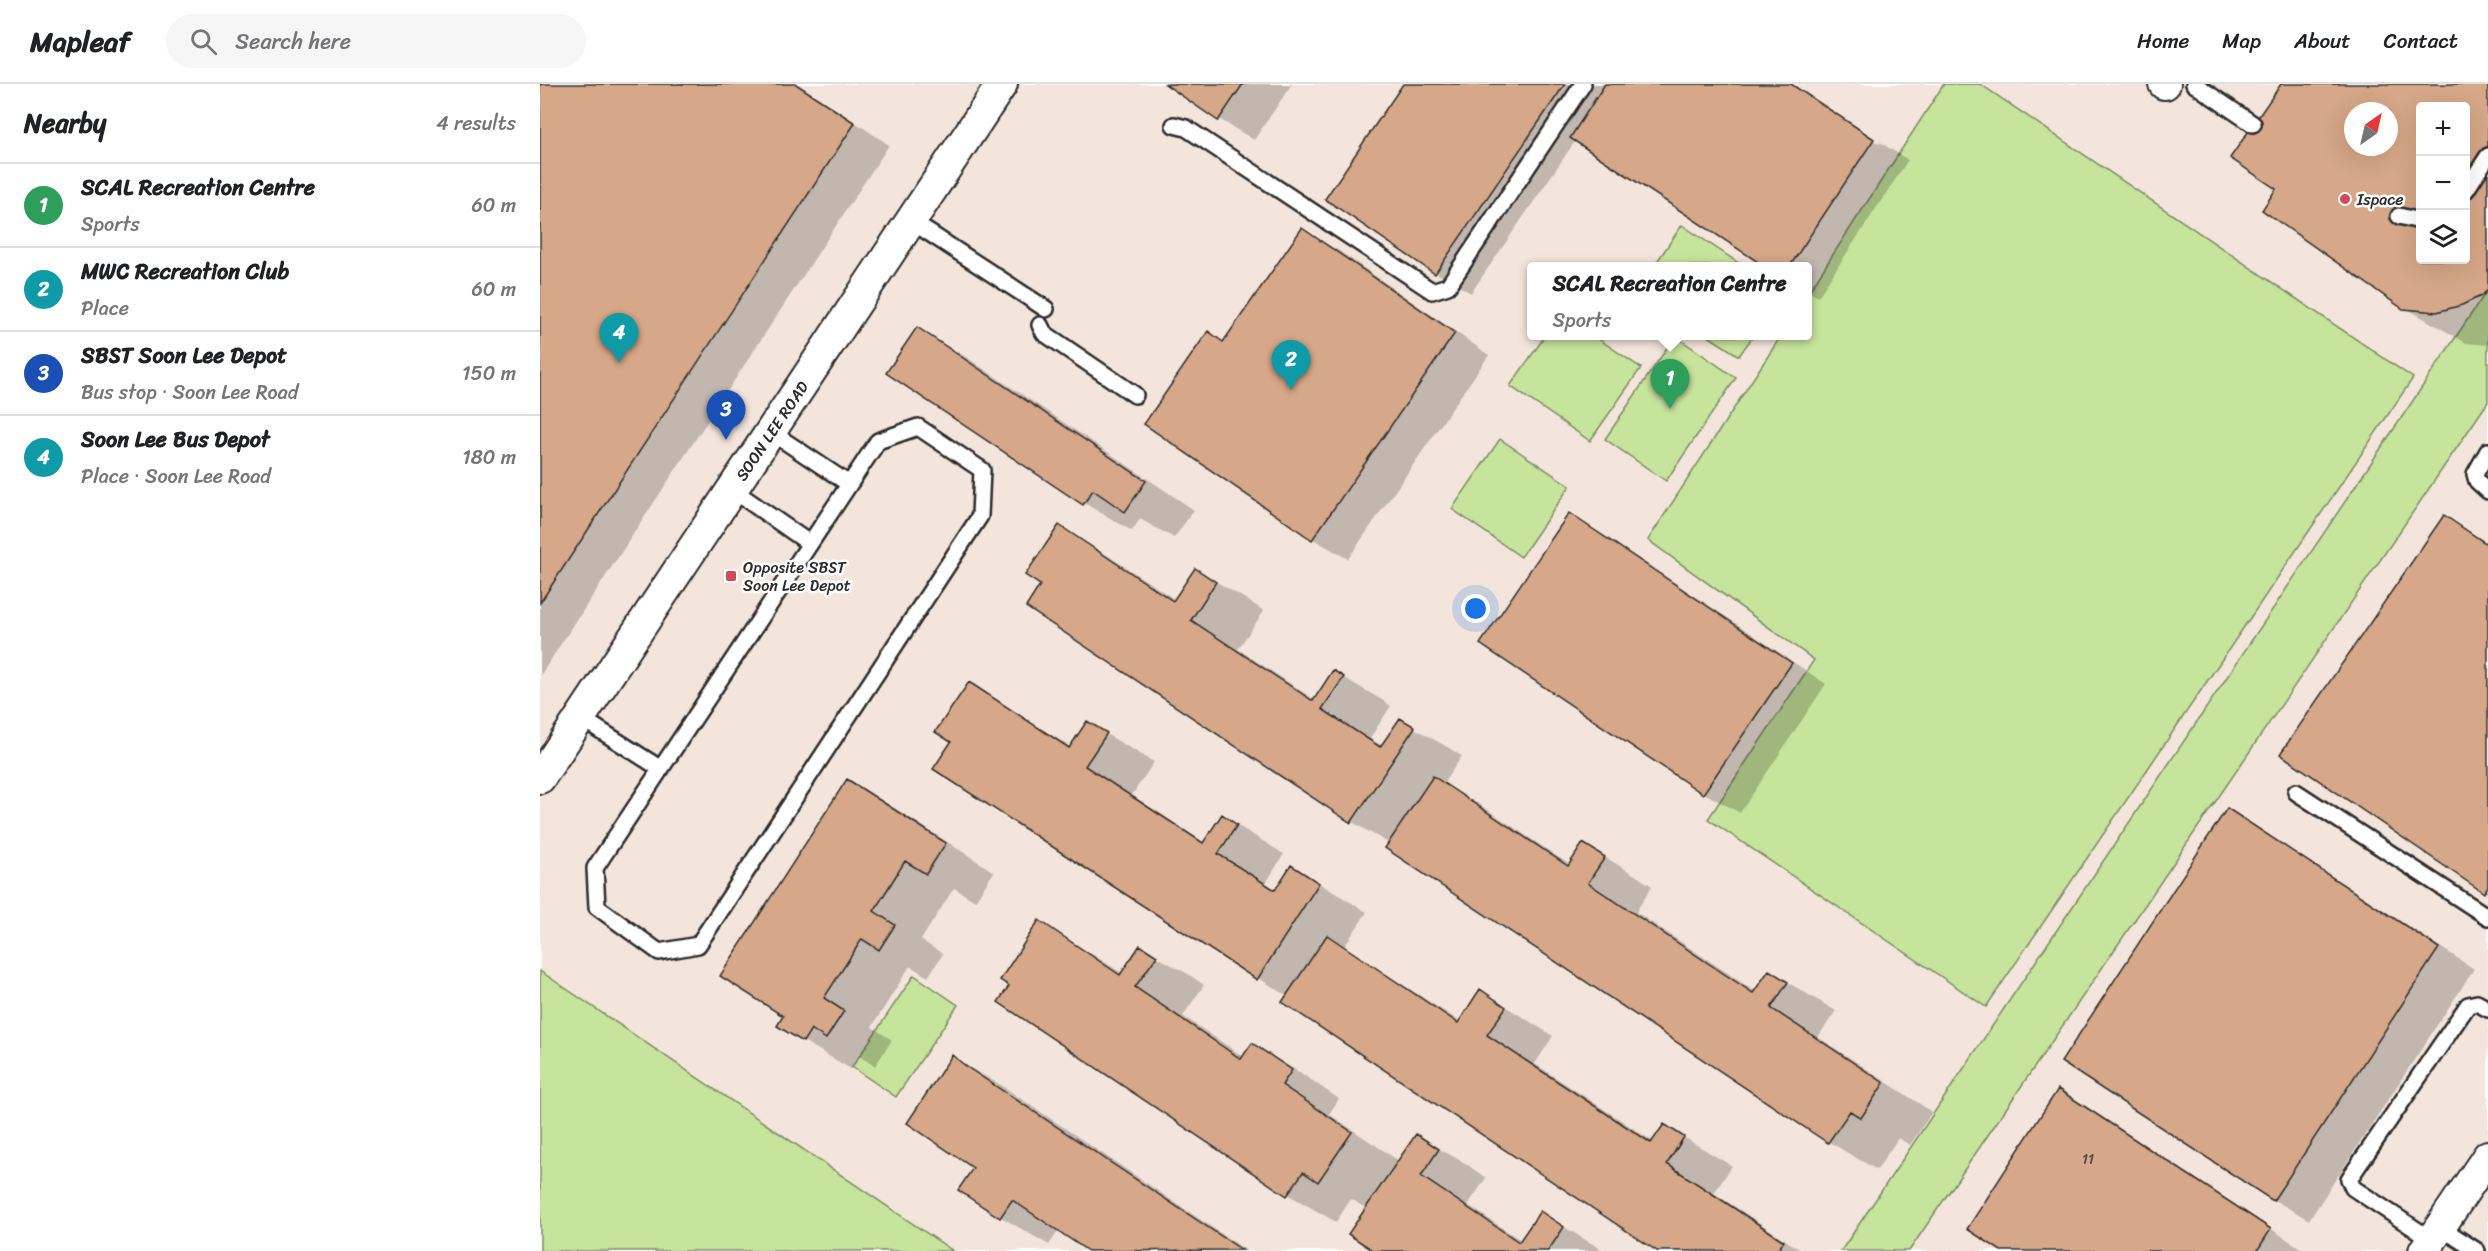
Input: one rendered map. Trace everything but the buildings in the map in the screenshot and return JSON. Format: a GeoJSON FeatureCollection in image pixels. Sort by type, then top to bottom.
{"type":"FeatureCollection","features":[{"type":"Feature","properties":{"kind":"street","name":"SOON LEE ROAD"},"geometry":{"type":"LineString","coordinates":[[540,778],[1002,84]]}},
{"type":"Feature","properties":{"kind":"street"},"geometry":{"type":"LineString","coordinates":[[2432,1239],[2488,1156]]}},
{"type":"Feature","properties":{"kind":"lane"},"geometry":{"type":"LineString","coordinates":[[1174,125],[1186,128],[1432,291],[1448,286],[1583,84]]}},
{"type":"Feature","properties":{"kind":"lane"},"geometry":{"type":"LineString","coordinates":[[2194,84],[2253,124]]}},
{"type":"Feature","properties":{"kind":"lane"},"geometry":{"type":"LineString","coordinates":[[2470,184],[2488,156]]}},
{"type":"Feature","properties":{"kind":"lane"},"geometry":{"type":"LineString","coordinates":[[2399,216],[2416,220]]}},
{"type":"Feature","properties":{"kind":"lane"},"geometry":{"type":"LineString","coordinates":[[911,221],[1046,309]]}},
{"type":"Feature","properties":{"kind":"lane"},"geometry":{"type":"LineString","coordinates":[[1040,325],[1044,333],[1135,395]]}},
{"type":"Feature","properties":{"kind":"lane"},"geometry":{"type":"LineString","coordinates":[[918,427],[982,470],[980,516],[698,945],[659,952],[597,907],[595,868],[809,543],[878,441],[918,427]]}},
{"type":"Feature","properties":{"kind":"lane"},"geometry":{"type":"LineString","coordinates":[[771,432],[849,484]]}},
{"type":"Feature","properties":{"kind":"lane"},"geometry":{"type":"LineString","coordinates":[[2488,451],[2475,474],[2477,481],[2488,492]]}},
{"type":"Feature","properties":{"kind":"lane"},"geometry":{"type":"LineString","coordinates":[[733,490],[809,543]]}},
{"type":"Feature","properties":{"kind":"lane"},"geometry":{"type":"LineString","coordinates":[[581,718],[661,769]]}},
{"type":"Feature","properties":{"kind":"lane"},"geometry":{"type":"LineString","coordinates":[[2296,792],[2488,917]]}},
{"type":"Feature","properties":{"kind":"lane"},"geometry":{"type":"LineString","coordinates":[[2477,1251],[2432,1239],[2353,1188],[2349,1179],[2468,1005],[2477,1003],[2488,1010]]}},
{"type":"Feature","properties":{"kind":"shaded area"},"geometry":{"type":"Polygon","coordinates":[[[540,84],[2488,84],[2488,1251],[540,1251],[540,84]]]}},
{"type":"Feature","properties":{"kind":"green space"},"geometry":{"type":"Polygon","coordinates":[[[1944,84],[1980,84],[2413,378],[1986,1007],[1708,819],[1814,660],[1648,540],[1778,340],[1812,340],[1812,287],[1944,84]]]}},
{"type":"Feature","properties":{"kind":"green space"},"geometry":{"type":"Polygon","coordinates":[[[1682,225],[1737,262],[1657,262],[1682,225]]]}},
{"type":"Feature","properties":{"kind":"green space"},"geometry":{"type":"Polygon","coordinates":[[[2488,289],[2488,402],[1909,1251],[1841,1251],[2488,289]]]}},
{"type":"Feature","properties":{"kind":"green space"},"geometry":{"type":"Polygon","coordinates":[[[1542,340],[1600,340],[1641,368],[1590,441],[1510,386],[1542,340]]]}},
{"type":"Feature","properties":{"kind":"green space"},"geometry":{"type":"Polygon","coordinates":[[[1672,340],[1681,340],[1736,378],[1666,481],[1605,439],[1672,340]]]}},
{"type":"Feature","properties":{"kind":"green space"},"geometry":{"type":"Polygon","coordinates":[[[1714,340],[1750,340],[1739,356],[1714,340]]]}},
{"type":"Feature","properties":{"kind":"green space"},"geometry":{"type":"Polygon","coordinates":[[[1500,439],[1570,486],[1521,557],[1452,509],[1500,439]]]}},
{"type":"Feature","properties":{"kind":"green space"},"geometry":{"type":"Polygon","coordinates":[[[540,971],[953,1251],[540,1251],[540,971]]]}},
{"type":"Feature","properties":{"kind":"green space"},"geometry":{"type":"Polygon","coordinates":[[[914,975],[958,1005],[896,1097],[852,1067],[914,975]]]}},
{"type":"Feature","properties":{"kind":"place","name":"Ispace"},"geometry":{"type":"Point","coordinates":[2345,199]}},
{"type":"Feature","properties":{"kind":"place","name":"Soon Lee Bus Depot"},"geometry":{"type":"Point","coordinates":[619,363]}},
{"type":"Feature","properties":{"kind":"place","name":"MWC Recreation Club"},"geometry":{"type":"Point","coordinates":[1291,390]}},
{"type":"Feature","properties":{"kind":"place","name":"SCAL Recreation Centre"},"geometry":{"type":"Point","coordinates":[1670,409]}},
{"type":"Feature","properties":{"kind":"place","name":"SBST Soon Lee Depot"},"geometry":{"type":"Point","coordinates":[726,440]}},
{"type":"Feature","properties":{"kind":"place","name":"Opposite SBST Soon Lee Depot"},"geometry":{"type":"Point","coordinates":[731,576]}}]}
